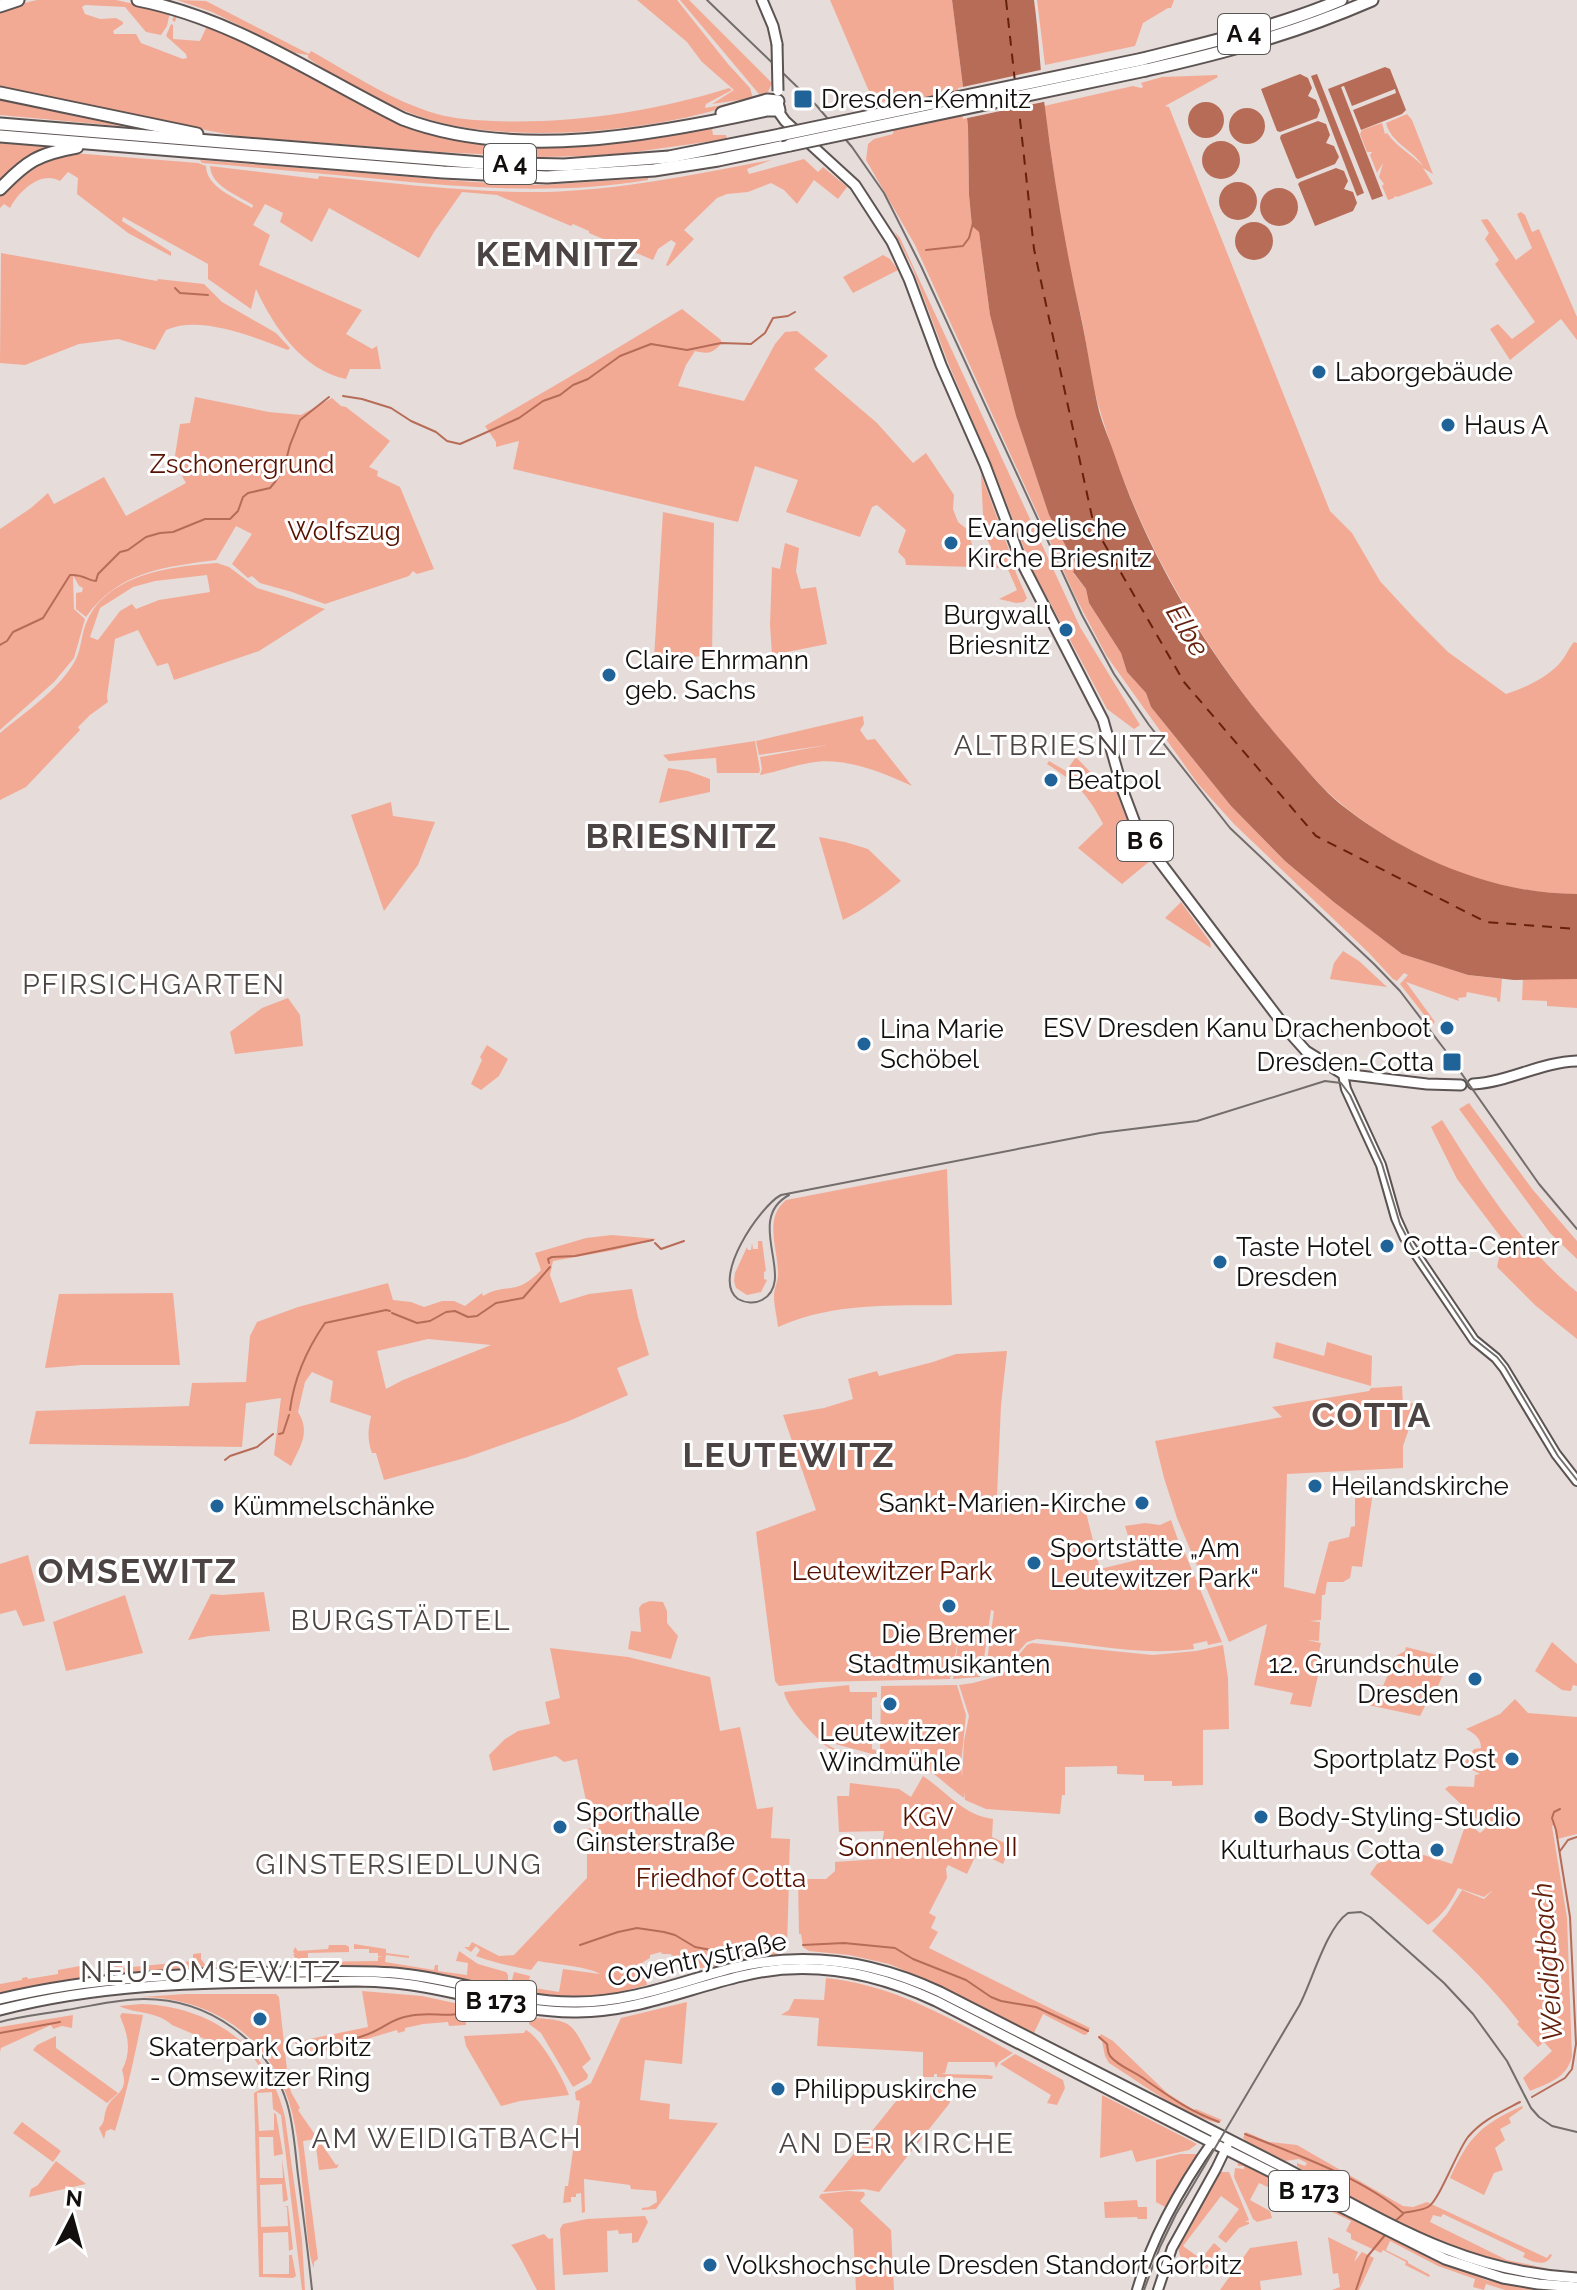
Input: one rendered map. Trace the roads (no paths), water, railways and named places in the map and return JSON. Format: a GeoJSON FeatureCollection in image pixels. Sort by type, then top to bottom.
{"type":"FeatureCollection","features":[{"type":"Feature","properties":{"kind":"highway"},"geometry":{"type":"LineString","coordinates":[[0,6],[18,0]]}},
{"type":"Feature","properties":{"kind":"highway"},"geometry":{"type":"LineString","coordinates":[[138,0],[210,20],[403,119],[462,135],[540,140],[613,137],[683,128],[767,110],[778,101]]}},
{"type":"Feature","properties":{"kind":"highway"},"geometry":{"type":"LineString","coordinates":[[164,0],[193,8],[242,29],[390,107],[424,121],[461,130],[584,134],[653,127],[767,100],[778,101]]}},
{"type":"Feature","properties":{"kind":"highway","name":"A 4"},"geometry":{"type":"LineString","coordinates":[[0,136],[454,173],[547,177],[654,170],[790,145],[1144,64],[1285,22],[1341,0]]}},
{"type":"Feature","properties":{"kind":"highway","name":"A 4"},"geometry":{"type":"LineString","coordinates":[[0,124],[482,163],[564,165],[669,157],[1144,64],[1197,59],[1286,34],[1372,0]]}},
{"type":"Feature","properties":{"kind":"highway"},"geometry":{"type":"LineString","coordinates":[[0,93],[232,143]]}},
{"type":"Feature","properties":{"kind":"highway","name":"A 4"},"geometry":{"type":"LineString","coordinates":[[3,186],[32,159],[93,144]]}},
{"type":"Feature","properties":{"kind":"main road"},"geometry":{"type":"LineString","coordinates":[[762,0],[777,44],[778,101]]}},
{"type":"Feature","properties":{"kind":"main road","name":"B 6"},"geometry":{"type":"LineString","coordinates":[[778,101],[790,127],[855,185],[892,242],[977,445],[1022,563],[1103,720],[1123,791],[1143,837],[1299,1044],[1315,1057],[1343,1074],[1461,1085]]}},
{"type":"Feature","properties":{"kind":"main road"},"geometry":{"type":"LineString","coordinates":[[1473,1084],[1495,1082],[1546,1065],[1577,1061]]}},
{"type":"Feature","properties":{"kind":"main road"},"geometry":{"type":"LineString","coordinates":[[1343,1074],[1346,1089],[1381,1165],[1405,1238],[1474,1340],[1504,1368],[1577,1481]]}},
{"type":"Feature","properties":{"kind":"main road"},"geometry":{"type":"LineString","coordinates":[[1566,1468],[1577,1468]]}},
{"type":"Feature","properties":{"kind":"main road","name":"Coventrystraße"},"geometry":{"type":"LineString","coordinates":[[0,1999],[93,1982],[170,1975],[355,1972],[425,1976],[529,1999],[590,2002],[640,1996],[756,1963],[804,1958],[841,1961],[886,1970],[923,1984],[1215,2138]]}},
{"type":"Feature","properties":{"kind":"main road","name":"Coventrystraße"},"geometry":{"type":"LineString","coordinates":[[0,2010],[59,1997],[147,1987],[217,1982],[350,1982],[400,1983],[545,2011],[591,2012],[642,2005],[757,1973],[803,1968],[840,1970],[884,1980],[918,1993],[1228,2144],[1445,2259],[1484,2273],[1538,2284],[1577,2287]]}},
{"type":"Feature","properties":{"kind":"main road"},"geometry":{"type":"LineString","coordinates":[[1137,2290],[1150,2253],[1173,2206],[1215,2138]]}},
{"type":"Feature","properties":{"kind":"main road"},"geometry":{"type":"LineString","coordinates":[[1158,2290],[1169,2254],[1228,2144]]}},
{"type":"Feature","properties":{"kind":"main road","name":"Coventrystraße"},"geometry":{"type":"LineString","coordinates":[[1389,2228],[1486,2264],[1530,2274],[1577,2278]]}},
{"type":"Feature","properties":{"kind":"main road"},"geometry":{"type":"LineString","coordinates":[[1158,2237],[1160,2247],[1169,2254]]}},
{"type":"Feature","properties":{"kind":"water","name":"Elbe"},"geometry":{"type":"Polygon","coordinates":[[[952,0],[1034,0],[1056,189],[1099,411],[1146,534],[1186,609],[1259,714],[1325,790],[1365,822],[1421,855],[1481,879],[1545,892],[1577,894],[1577,979],[1514,980],[1468,975],[1402,954],[1285,861],[1231,806],[1151,707],[1146,693],[1127,672],[1121,653],[1089,603],[1086,589],[1073,572],[1076,565],[1049,515],[1016,416],[990,315],[979,232],[972,226],[968,126],[952,0]]]}},
{"type":"Feature","properties":{"kind":"water"},"geometry":{"type":"Polygon","coordinates":[[[1385,67],[1390,69],[1406,110],[1402,114],[1361,130],[1353,110],[1396,93],[1395,89],[1352,106],[1344,86],[1341,87],[1383,196],[1372,200],[1328,89],[1385,67]]]}},
{"type":"Feature","properties":{"kind":"water"},"geometry":{"type":"Polygon","coordinates":[[[1300,74],[1308,78],[1312,88],[1308,96],[1316,100],[1320,110],[1317,118],[1277,131],[1261,89],[1300,74]]]}},
{"type":"Feature","properties":{"kind":"water"},"geometry":{"type":"Polygon","coordinates":[[[1317,74],[1364,193],[1357,196],[1311,76],[1317,74]]]}},
{"type":"Feature","properties":{"kind":"water"},"geometry":{"type":"Polygon","coordinates":[[[1206,102],[1219,107],[1224,120],[1219,133],[1206,138],[1193,133],[1188,120],[1193,107],[1206,102]]]}},
{"type":"Feature","properties":{"kind":"water"},"geometry":{"type":"Polygon","coordinates":[[[1247,108],[1260,113],[1265,126],[1260,139],[1247,144],[1234,139],[1229,126],[1234,113],[1247,108]]]}},
{"type":"Feature","properties":{"kind":"water"},"geometry":{"type":"Polygon","coordinates":[[[1318,121],[1326,124],[1330,135],[1326,143],[1334,146],[1339,157],[1335,164],[1298,179],[1281,135],[1318,121]]]}},
{"type":"Feature","properties":{"kind":"water"},"geometry":{"type":"Polygon","coordinates":[[[1221,141],[1234,147],[1240,160],[1234,173],[1221,179],[1208,173],[1202,160],[1208,147],[1221,141]]]}},
{"type":"Feature","properties":{"kind":"water"},"geometry":{"type":"Polygon","coordinates":[[[1336,168],[1344,171],[1348,181],[1344,189],[1353,192],[1357,203],[1353,211],[1315,226],[1298,184],[1336,168]]]}},
{"type":"Feature","properties":{"kind":"water"},"geometry":{"type":"Polygon","coordinates":[[[1238,182],[1251,188],[1257,201],[1251,214],[1238,220],[1225,214],[1219,201],[1225,188],[1238,182]]]}},
{"type":"Feature","properties":{"kind":"water"},"geometry":{"type":"Polygon","coordinates":[[[1279,188],[1292,194],[1298,207],[1292,220],[1279,226],[1266,220],[1260,207],[1266,194],[1279,188]]]}},
{"type":"Feature","properties":{"kind":"water"},"geometry":{"type":"Polygon","coordinates":[[[1254,222],[1267,228],[1273,241],[1267,254],[1254,260],[1241,254],[1235,241],[1241,228],[1254,222]]]}},
{"type":"Feature","properties":{"kind":"waterway"},"geometry":{"type":"LineString","coordinates":[[926,250],[963,246],[973,223]]}},
{"type":"Feature","properties":{"kind":"waterway"},"geometry":{"type":"LineString","coordinates":[[175,288],[180,293],[208,295]]}},
{"type":"Feature","properties":{"kind":"waterway"},"geometry":{"type":"LineString","coordinates":[[343,396],[391,408],[447,441],[460,444],[519,418],[543,401],[588,379],[620,356],[651,344],[687,350],[721,343],[751,344],[765,333],[773,318],[795,312]]}},
{"type":"Feature","properties":{"kind":"waterway"},"geometry":{"type":"LineString","coordinates":[[0,645],[13,632],[43,618],[70,575],[96,581],[98,574],[120,552],[146,537],[173,532],[205,519],[230,519],[238,511],[243,497],[270,488],[275,482],[284,468],[300,420],[329,397]]}},
{"type":"Feature","properties":{"kind":"waterway"},"geometry":{"type":"LineString","coordinates":[[549,1263],[548,1259],[552,1257],[575,1256],[653,1240]]}},
{"type":"Feature","properties":{"kind":"waterway"},"geometry":{"type":"LineString","coordinates":[[655,1243],[661,1249],[684,1241]]}},
{"type":"Feature","properties":{"kind":"waterway"},"geometry":{"type":"LineString","coordinates":[[392,1313],[417,1323],[430,1321],[446,1312],[477,1316],[496,1303],[523,1298],[550,1267]]}},
{"type":"Feature","properties":{"kind":"waterway"},"geometry":{"type":"LineString","coordinates":[[290,1410],[302,1365],[325,1323],[390,1311]]}},
{"type":"Feature","properties":{"kind":"waterway"},"geometry":{"type":"LineString","coordinates":[[279,1434],[283,1433],[289,1415]]}},
{"type":"Feature","properties":{"kind":"waterway"},"geometry":{"type":"LineString","coordinates":[[225,1460],[257,1447],[273,1434]]}},
{"type":"Feature","properties":{"kind":"waterway","name":"Weidigtbach"},"geometry":{"type":"LineString","coordinates":[[1532,2097],[1565,2078],[1572,2069],[1576,2044],[1570,1917],[1552,1818],[1554,1812],[1560,1809]]}},
{"type":"Feature","properties":{"kind":"waterway"},"geometry":{"type":"LineString","coordinates":[[1560,1851],[1568,1840],[1577,1837]]}},
{"type":"Feature","properties":{"kind":"waterway","name":"Weidigtbach"},"geometry":{"type":"LineString","coordinates":[[580,1945],[637,1928],[675,1935],[695,1947],[711,1950],[786,1947]]}},
{"type":"Feature","properties":{"kind":"waterway","name":"Weidigtbach"},"geometry":{"type":"LineString","coordinates":[[803,1945],[844,1943],[895,1948],[913,1959],[966,1980],[991,1997],[1036,2007],[1088,2031]]}},
{"type":"Feature","properties":{"kind":"waterway","name":"Weidigtbach"},"geometry":{"type":"LineString","coordinates":[[321,2045],[363,2036],[403,2017],[470,2011]]}},
{"type":"Feature","properties":{"kind":"waterway","name":"Weidigtbach"},"geometry":{"type":"LineString","coordinates":[[0,2033],[60,2022]]}},
{"type":"Feature","properties":{"kind":"waterway","name":"Weidigtbach"},"geometry":{"type":"LineString","coordinates":[[1099,2037],[1118,2063],[1182,2104],[1219,2122]]}},
{"type":"Feature","properties":{"kind":"waterway","name":"Weidigtbach"},"geometry":{"type":"LineString","coordinates":[[1245,2134],[1349,2178],[1403,2213],[1428,2207],[1473,2131],[1520,2102]]}},
{"type":"Feature","properties":{"kind":"waterway"},"geometry":{"type":"LineString","coordinates":[[1393,2223],[1403,2214]]}},
{"type":"Feature","properties":{"kind":"waterway"},"geometry":{"type":"LineString","coordinates":[[1356,2290],[1367,2257],[1385,2235]]}},
{"type":"Feature","properties":{"kind":"tram line"},"geometry":{"type":"LineString","coordinates":[[789,1195],[776,1206],[770,1219],[775,1279],[772,1291],[759,1301],[738,1299],[731,1289],[734,1260],[761,1213],[781,1195],[1100,1133],[1197,1121],[1325,1081],[1341,1083],[1350,1095],[1382,1164],[1400,1224],[1412,1247],[1474,1339],[1505,1367],[1558,1456],[1577,1480]]}},
{"type":"Feature","properties":{"kind":"tram line"},"geometry":{"type":"LineString","coordinates":[[1144,2290],[1176,2214],[1299,2006],[1333,1930],[1348,1913],[1361,1912],[1370,1917],[1444,1983],[1473,2014],[1507,2061],[1531,2108],[1539,2117],[1552,2126],[1577,2132]]}},
{"type":"Feature","properties":{"kind":"tram line"},"geometry":{"type":"LineString","coordinates":[[0,2022],[124,2000],[168,2001],[213,2016],[251,2043],[266,2061],[287,2103],[312,2290]]}},
{"type":"Feature","properties":{"kind":"railway"},"geometry":{"type":"LineString","coordinates":[[707,0],[816,105],[852,147],[884,193],[921,266],[1082,615],[1114,674],[1149,725],[1230,828],[1400,991],[1539,1184],[1577,1229]]}},
{"type":"Feature","properties":{"kind":"place","name":"Dresden-Kemnitz"},"geometry":{"type":"Point","coordinates":[803,99]}},
{"type":"Feature","properties":{"kind":"place","name":"Laborgebäude"},"geometry":{"type":"Point","coordinates":[1319,372]}},
{"type":"Feature","properties":{"kind":"place","name":"Haus A"},"geometry":{"type":"Point","coordinates":[1448,425]}},
{"type":"Feature","properties":{"kind":"place","name":"Evangelische Kirche Briesnitz"},"geometry":{"type":"Point","coordinates":[951,543]}},
{"type":"Feature","properties":{"kind":"place","name":"Burgwall Briesnitz"},"geometry":{"type":"Point","coordinates":[1066,630]}},
{"type":"Feature","properties":{"kind":"place","name":"Claire Ehrmann geb. Sachs"},"geometry":{"type":"Point","coordinates":[609,675]}},
{"type":"Feature","properties":{"kind":"place","name":"Beatpol"},"geometry":{"type":"Point","coordinates":[1051,780]}},
{"type":"Feature","properties":{"kind":"place","name":"ESV Dresden Kanu Drachenboot"},"geometry":{"type":"Point","coordinates":[1447,1028]}},
{"type":"Feature","properties":{"kind":"place","name":"Lina Marie Schöbel"},"geometry":{"type":"Point","coordinates":[864,1044]}},
{"type":"Feature","properties":{"kind":"place","name":"Dresden-Cotta"},"geometry":{"type":"Point","coordinates":[1452,1062]}},
{"type":"Feature","properties":{"kind":"place","name":"Cotta-Center"},"geometry":{"type":"Point","coordinates":[1387,1246]}},
{"type":"Feature","properties":{"kind":"place","name":"Taste Hotel Dresden"},"geometry":{"type":"Point","coordinates":[1220,1262]}},
{"type":"Feature","properties":{"kind":"place","name":"Heilandskirche"},"geometry":{"type":"Point","coordinates":[1315,1486]}},
{"type":"Feature","properties":{"kind":"place","name":"Sankt-Marien-Kirche"},"geometry":{"type":"Point","coordinates":[1142,1503]}},
{"type":"Feature","properties":{"kind":"place","name":"Kümmelschänke"},"geometry":{"type":"Point","coordinates":[217,1506]}},
{"type":"Feature","properties":{"kind":"place","name":"Sportstätte „Am Leutewitzer Park“"},"geometry":{"type":"Point","coordinates":[1034,1563]}},
{"type":"Feature","properties":{"kind":"place","name":"Die Bremer Stadtmusikanten"},"geometry":{"type":"Point","coordinates":[949,1606]}},
{"type":"Feature","properties":{"kind":"place","name":"12. Grundschule Dresden"},"geometry":{"type":"Point","coordinates":[1475,1679]}},
{"type":"Feature","properties":{"kind":"place","name":"Leutewitzer Windmühle"},"geometry":{"type":"Point","coordinates":[890,1704]}},
{"type":"Feature","properties":{"kind":"place","name":"Sportplatz Post"},"geometry":{"type":"Point","coordinates":[1512,1759]}},
{"type":"Feature","properties":{"kind":"place","name":"Body-Styling-Studio"},"geometry":{"type":"Point","coordinates":[1261,1817]}},
{"type":"Feature","properties":{"kind":"place","name":"Sporthalle Ginsterstraße"},"geometry":{"type":"Point","coordinates":[560,1827]}},
{"type":"Feature","properties":{"kind":"place","name":"Kulturhaus Cotta"},"geometry":{"type":"Point","coordinates":[1437,1850]}},
{"type":"Feature","properties":{"kind":"place","name":"Skaterpark Gorbitz - Omsewitzer Ring"},"geometry":{"type":"Point","coordinates":[260,2019]}},
{"type":"Feature","properties":{"kind":"place","name":"Philippuskirche"},"geometry":{"type":"Point","coordinates":[778,2089]}},
{"type":"Feature","properties":{"kind":"place","name":"Volkshochschule Dresden Standort Gorbitz"},"geometry":{"type":"Point","coordinates":[710,2265]}},
{"type":"Feature","properties":{"kind":"district","name":"KEMNITZ"},"geometry":{"type":"Point","coordinates":[558,254]}},
{"type":"Feature","properties":{"kind":"district","name":"ALTBRIESNITZ"},"geometry":{"type":"Point","coordinates":[1061,745]}},
{"type":"Feature","properties":{"kind":"district","name":"BRIESNITZ"},"geometry":{"type":"Point","coordinates":[682,836]}},
{"type":"Feature","properties":{"kind":"district","name":"PFIRSICHGARTEN"},"geometry":{"type":"Point","coordinates":[154,984]}},
{"type":"Feature","properties":{"kind":"district","name":"COTTA"},"geometry":{"type":"Point","coordinates":[1372,1415]}},
{"type":"Feature","properties":{"kind":"district","name":"LEUTEWITZ"},"geometry":{"type":"Point","coordinates":[789,1455]}},
{"type":"Feature","properties":{"kind":"district","name":"OMSEWITZ"},"geometry":{"type":"Point","coordinates":[138,1571]}},
{"type":"Feature","properties":{"kind":"district","name":"BURGSTÄDTEL"},"geometry":{"type":"Point","coordinates":[401,1620]}},
{"type":"Feature","properties":{"kind":"district","name":"GINSTERSIEDLUNG"},"geometry":{"type":"Point","coordinates":[399,1864]}},
{"type":"Feature","properties":{"kind":"district","name":"NEU-OMSEWITZ"},"geometry":{"type":"Point","coordinates":[211,1972]}},
{"type":"Feature","properties":{"kind":"district","name":"AM WEIDIGTBACH"},"geometry":{"type":"Point","coordinates":[447,2138]}},
{"type":"Feature","properties":{"kind":"district","name":"AN DER KIRCHE"},"geometry":{"type":"Point","coordinates":[897,2143]}},
{"type":"Feature","properties":{"kind":"park label","name":"Zschonergrund"},"geometry":{"type":"Point","coordinates":[242,464]}},
{"type":"Feature","properties":{"kind":"park label","name":"Wolfszug"},"geometry":{"type":"Point","coordinates":[344,531]}},
{"type":"Feature","properties":{"kind":"park label","name":"Leutewitzer Park"},"geometry":{"type":"Point","coordinates":[892,1571]}},
{"type":"Feature","properties":{"kind":"park label","name":"KGV Sonnenlehne II"},"geometry":{"type":"Point","coordinates":[928,1832]}},
{"type":"Feature","properties":{"kind":"park label","name":"Friedhof Cotta"},"geometry":{"type":"Point","coordinates":[721,1878]}}]}
